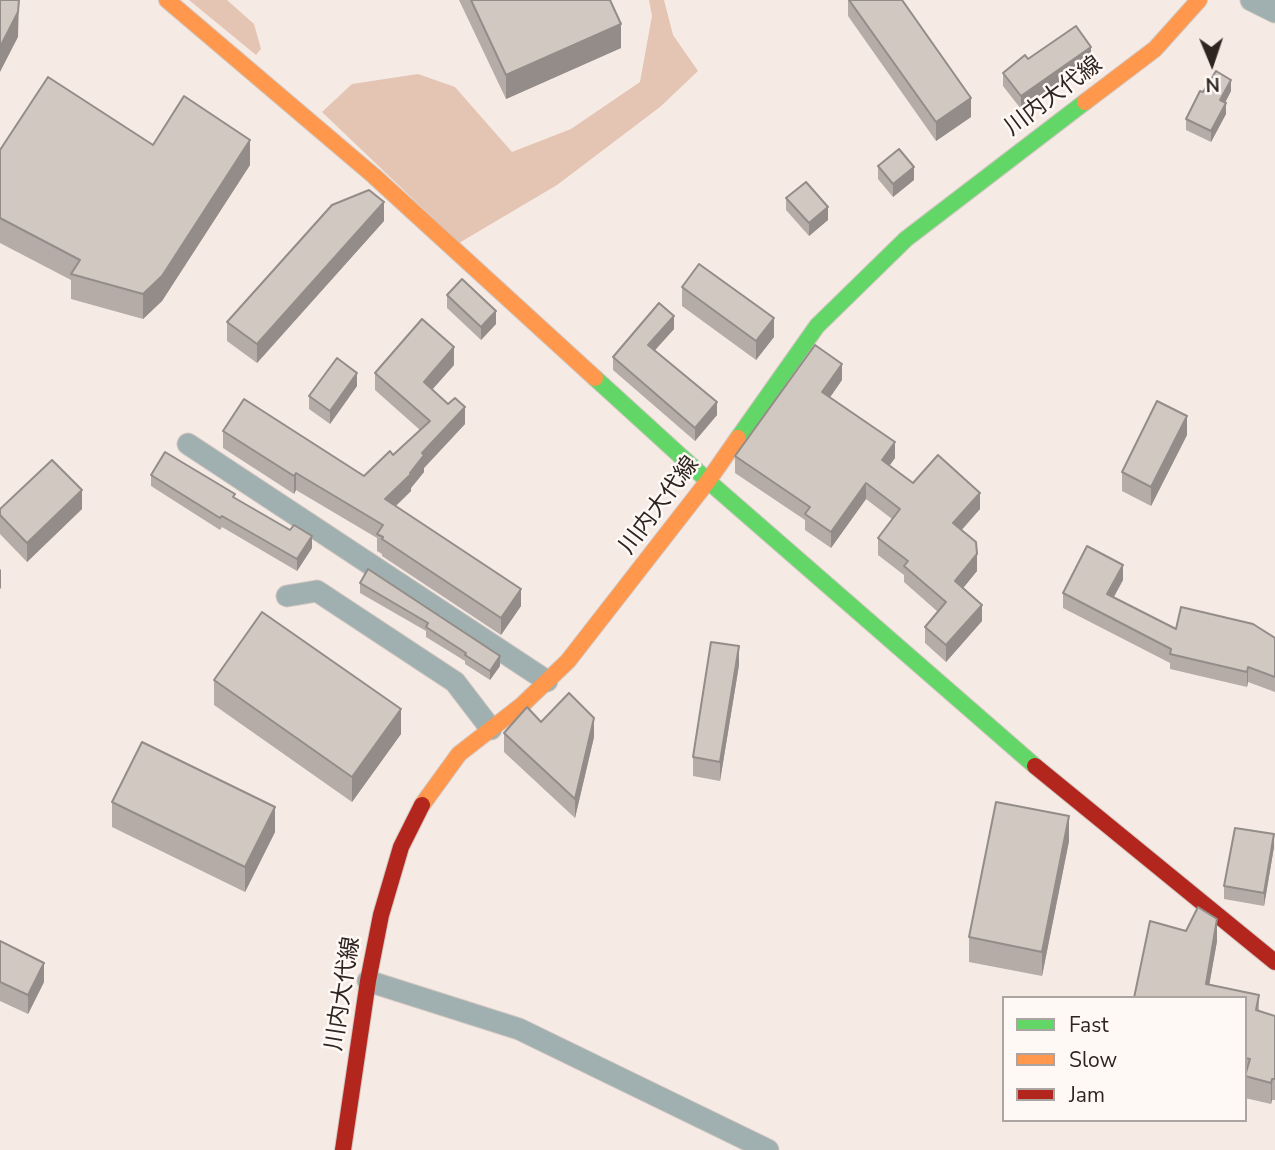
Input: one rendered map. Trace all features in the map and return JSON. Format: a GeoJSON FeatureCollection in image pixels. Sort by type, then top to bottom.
{"type":"FeatureCollection","features":[{"type":"Feature","properties":{"kind":"main road"},"geometry":{"type":"LineString","coordinates":[[167,0],[374,176],[708,481],[1066,793],[1275,962]]}},
{"type":"Feature","properties":{"kind":"main road","name":"川内大代線"},"geometry":{"type":"LineString","coordinates":[[343,1150],[368,981],[381,915],[401,847],[424,800],[459,754],[568,661],[708,481],[817,326],[906,239],[1155,49],[1199,0]]}},
{"type":"Feature","properties":{"kind":"street"},"geometry":{"type":"LineString","coordinates":[[1251,0],[1275,12]]}},
{"type":"Feature","properties":{"kind":"street"},"geometry":{"type":"LineString","coordinates":[[187,444],[547,681]]}},
{"type":"Feature","properties":{"kind":"street"},"geometry":{"type":"LineString","coordinates":[[286,596],[317,591],[455,682],[491,729]]}},
{"type":"Feature","properties":{"kind":"street"},"geometry":{"type":"LineString","coordinates":[[368,981],[519,1029],[768,1150]]}},
{"type":"Feature","properties":{"kind":"shaded area"},"geometry":{"type":"Polygon","coordinates":[[[189,0],[227,0],[254,24],[261,49],[256,55],[189,0]]]}},
{"type":"Feature","properties":{"kind":"shaded area"},"geometry":{"type":"Polygon","coordinates":[[[649,0],[664,0],[673,35],[698,71],[660,107],[557,185],[459,243],[322,112],[352,84],[418,74],[455,87],[512,152],[571,129],[640,82],[652,16],[649,0]]]}},
{"type":"Feature","properties":{"kind":"building"},"geometry":{"type":"Polygon","coordinates":[[[0,0],[19,0],[18,12],[0,47],[0,0]]]}},
{"type":"Feature","properties":{"kind":"building"},"geometry":{"type":"Polygon","coordinates":[[[471,0],[610,0],[621,24],[506,75],[471,0]]]}},
{"type":"Feature","properties":{"kind":"building"},"geometry":{"type":"Polygon","coordinates":[[[849,0],[902,0],[971,98],[936,122],[849,0]]]}},
{"type":"Feature","properties":{"kind":"building"},"geometry":{"type":"Polygon","coordinates":[[[1076,26],[1091,47],[1021,96],[1003,73],[1025,55],[1028,59],[1076,26]]]}},
{"type":"Feature","properties":{"kind":"building"},"geometry":{"type":"Polygon","coordinates":[[[1216,71],[1231,80],[1220,100],[1226,103],[1211,131],[1186,119],[1200,91],[1203,92],[1216,71]]]}},
{"type":"Feature","properties":{"kind":"building"},"geometry":{"type":"Polygon","coordinates":[[[48,77],[153,145],[184,96],[250,140],[162,276],[143,294],[71,274],[80,260],[0,218],[0,150],[48,77]]]}},
{"type":"Feature","properties":{"kind":"building"},"geometry":{"type":"Polygon","coordinates":[[[899,149],[914,167],[893,184],[878,166],[899,149]]]}},
{"type":"Feature","properties":{"kind":"building"},"geometry":{"type":"Polygon","coordinates":[[[806,182],[828,207],[809,223],[786,198],[806,182]]]}},
{"type":"Feature","properties":{"kind":"building"},"geometry":{"type":"Polygon","coordinates":[[[369,190],[384,202],[257,344],[227,322],[332,205],[369,190]]]}},
{"type":"Feature","properties":{"kind":"building"},"geometry":{"type":"Polygon","coordinates":[[[699,264],[774,318],[756,341],[682,287],[699,264]]]}},
{"type":"Feature","properties":{"kind":"building"},"geometry":{"type":"Polygon","coordinates":[[[462,279],[496,311],[481,327],[447,295],[462,279]]]}},
{"type":"Feature","properties":{"kind":"building"},"geometry":{"type":"Polygon","coordinates":[[[659,303],[674,316],[648,345],[717,402],[695,428],[613,357],[659,303]]]}},
{"type":"Feature","properties":{"kind":"building"},"geometry":{"type":"Polygon","coordinates":[[[422,319],[454,347],[424,382],[448,404],[455,398],[465,407],[422,453],[424,455],[411,474],[385,499],[521,589],[501,618],[382,539],[383,537],[377,534],[383,525],[296,473],[294,476],[223,431],[244,399],[364,476],[390,451],[393,455],[430,421],[375,373],[422,319]]]}},
{"type":"Feature","properties":{"kind":"building"},"geometry":{"type":"Polygon","coordinates":[[[815,345],[842,364],[822,392],[895,442],[882,460],[913,483],[938,455],[980,493],[953,523],[976,542],[977,554],[955,581],[982,605],[946,645],[925,627],[946,602],[904,566],[908,561],[878,538],[900,509],[866,483],[831,532],[805,514],[810,507],[735,456],[815,345]]]}},
{"type":"Feature","properties":{"kind":"building"},"geometry":{"type":"Polygon","coordinates":[[[337,358],[357,373],[330,411],[309,396],[337,358]]]}},
{"type":"Feature","properties":{"kind":"building"},"geometry":{"type":"Polygon","coordinates":[[[1157,401],[1187,416],[1151,487],[1122,472],[1157,401]]]}},
{"type":"Feature","properties":{"kind":"building"},"geometry":{"type":"Polygon","coordinates":[[[165,452],[235,494],[233,497],[290,530],[294,525],[312,536],[297,559],[222,516],[220,518],[151,475],[165,452]]]}},
{"type":"Feature","properties":{"kind":"building"},"geometry":{"type":"Polygon","coordinates":[[[52,460],[82,490],[27,543],[0,515],[0,509],[52,460]]]}},
{"type":"Feature","properties":{"kind":"building"},"geometry":{"type":"Polygon","coordinates":[[[1087,546],[1123,565],[1107,594],[1176,629],[1181,607],[1253,624],[1275,638],[1275,677],[1248,667],[1247,672],[1170,654],[1171,649],[1063,593],[1087,546]]]}},
{"type":"Feature","properties":{"kind":"building"},"geometry":{"type":"Polygon","coordinates":[[[368,569],[500,656],[490,671],[426,627],[428,623],[360,583],[368,569]]]}},
{"type":"Feature","properties":{"kind":"building"},"geometry":{"type":"Polygon","coordinates":[[[262,612],[401,709],[352,777],[214,680],[262,612]]]}},
{"type":"Feature","properties":{"kind":"building"},"geometry":{"type":"Polygon","coordinates":[[[711,642],[739,646],[720,762],[693,757],[711,642]]]}},
{"type":"Feature","properties":{"kind":"building"},"geometry":{"type":"Polygon","coordinates":[[[569,693],[594,718],[575,799],[504,733],[527,707],[541,722],[569,693]]]}},
{"type":"Feature","properties":{"kind":"building"},"geometry":{"type":"Polygon","coordinates":[[[142,742],[275,807],[245,867],[112,802],[142,742]]]}},
{"type":"Feature","properties":{"kind":"building"},"geometry":{"type":"Polygon","coordinates":[[[996,802],[1069,816],[1042,952],[969,937],[996,802]]]}},
{"type":"Feature","properties":{"kind":"building"},"geometry":{"type":"Polygon","coordinates":[[[1235,828],[1274,834],[1264,893],[1224,886],[1235,828]]]}},
{"type":"Feature","properties":{"kind":"building"},"geometry":{"type":"Polygon","coordinates":[[[1198,907],[1217,919],[1206,984],[1259,995],[1256,1010],[1275,1016],[1275,1079],[1272,1079],[1271,1083],[1247,1077],[1250,1059],[1247,1058],[1247,996],[1134,996],[1150,921],[1186,931],[1198,907]]]}},
{"type":"Feature","properties":{"kind":"building"},"geometry":{"type":"Polygon","coordinates":[[[0,941],[44,963],[28,995],[0,982],[0,941]]]}},
{"type":"Feature","properties":{"kind":"traffic: fast"},"geometry":{"type":"LineString","coordinates":[[738,438],[817,326],[906,239],[1085,102]]}},
{"type":"Feature","properties":{"kind":"traffic: fast"},"geometry":{"type":"LineString","coordinates":[[595,378],[708,481],[1035,766]]}},
{"type":"Feature","properties":{"kind":"traffic: slow"},"geometry":{"type":"LineString","coordinates":[[167,0],[374,176],[595,378]]}},
{"type":"Feature","properties":{"kind":"traffic: slow"},"geometry":{"type":"LineString","coordinates":[[1085,102],[1155,49],[1199,0]]}},
{"type":"Feature","properties":{"kind":"traffic: slow"},"geometry":{"type":"LineString","coordinates":[[422,805],[459,754],[522,705],[568,661],[708,481],[738,438]]}},
{"type":"Feature","properties":{"kind":"traffic: jam"},"geometry":{"type":"LineString","coordinates":[[1035,766],[1275,962]]}},
{"type":"Feature","properties":{"kind":"traffic: jam"},"geometry":{"type":"LineString","coordinates":[[343,1150],[368,981],[381,915],[401,847],[422,805]]}}]}
